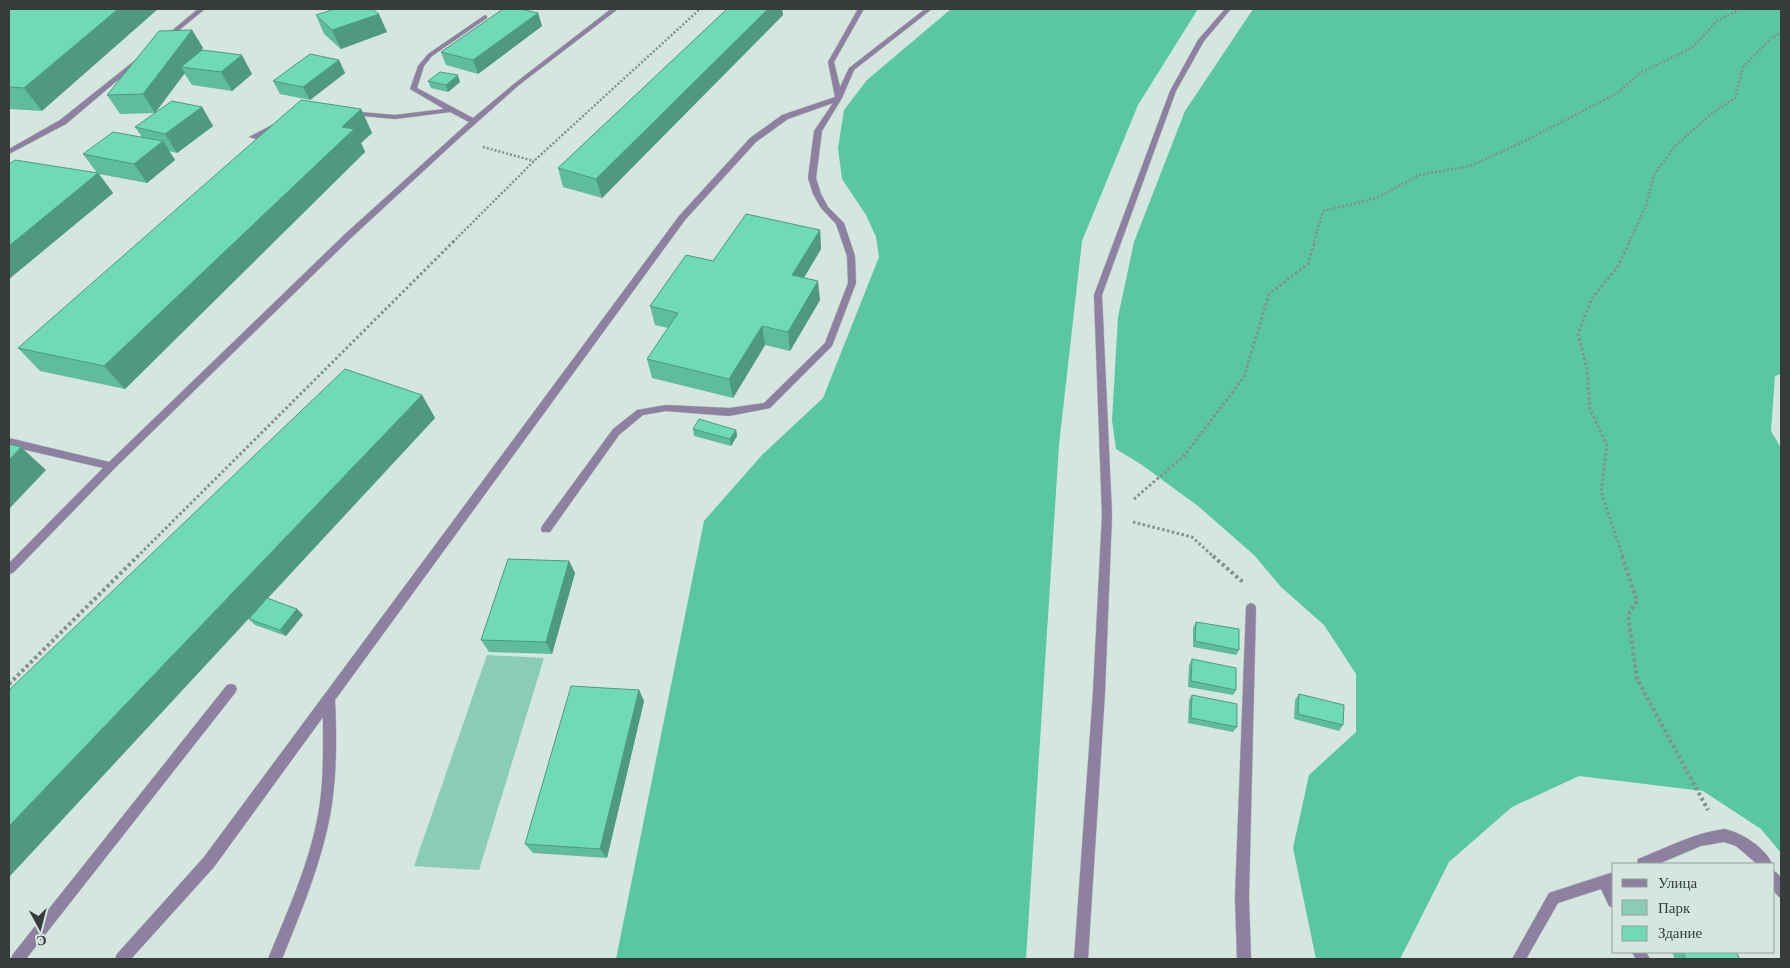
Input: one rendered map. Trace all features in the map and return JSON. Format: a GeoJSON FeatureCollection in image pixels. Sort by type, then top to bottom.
{"type":"FeatureCollection","features":[{"type":"Feature","properties":{"kind":"street"},"geometry":{"type":"LineString","coordinates":[[157,45],[202,9]]}},
{"type":"Feature","properties":{"kind":"street"},"geometry":{"type":"LineString","coordinates":[[9,570],[111,466],[348,236],[453,139],[517,84],[615,9]]}},
{"type":"Feature","properties":{"kind":"street"},"geometry":{"type":"LineString","coordinates":[[839,98],[830,62],[861,9]]}},
{"type":"Feature","properties":{"kind":"street"},"geometry":{"type":"LineString","coordinates":[[546,530],[616,432],[640,412],[666,408],[729,412],[767,406],[829,344],[852,283],[851,256],[840,223],[825,208],[817,194],[812,178],[818,131],[839,98],[851,69],[929,9]]}},
{"type":"Feature","properties":{"kind":"street"},"geometry":{"type":"LineString","coordinates":[[1081,959],[1099,692],[1106,515],[1098,295],[1173,92],[1201,40],[1228,9]]}},
{"type":"Feature","properties":{"kind":"street"},"geometry":{"type":"LineString","coordinates":[[474,122],[413,89],[421,66],[430,55],[485,17]]}},
{"type":"Feature","properties":{"kind":"street"},"geometry":{"type":"LineString","coordinates":[[9,152],[63,122],[149,51]]}},
{"type":"Feature","properties":{"kind":"street"},"geometry":{"type":"LineString","coordinates":[[122,959],[209,862],[682,218],[753,140],[785,117],[839,98]]}},
{"type":"Feature","properties":{"kind":"street"},"geometry":{"type":"LineString","coordinates":[[346,113],[395,117],[450,110]]}},
{"type":"Feature","properties":{"kind":"street"},"geometry":{"type":"LineString","coordinates":[[253,137],[286,122]]}},
{"type":"Feature","properties":{"kind":"street"},"geometry":{"type":"LineString","coordinates":[[9,442],[111,466]]}},
{"type":"Feature","properties":{"kind":"street"},"geometry":{"type":"LineString","coordinates":[[1244,959],[1242,897],[1251,608]]}},
{"type":"Feature","properties":{"kind":"street"},"geometry":{"type":"LineString","coordinates":[[18,959],[231,689]]}},
{"type":"Feature","properties":{"kind":"street"},"geometry":{"type":"LineString","coordinates":[[275,959],[304,889],[321,829],[326,796],[329,701]]}},
{"type":"Feature","properties":{"kind":"street"},"geometry":{"type":"LineString","coordinates":[[1646,863],[1706,838],[1721,835],[1733,837],[1765,863]]}},
{"type":"Feature","properties":{"kind":"street"},"geometry":{"type":"LineString","coordinates":[[1518,959],[1554,898],[1609,880],[1612,893]]}},
{"type":"Feature","properties":{"kind":"street"},"geometry":{"type":"LineString","coordinates":[[1775,880],[1781,891]]}},
{"type":"Feature","properties":{"kind":"path"},"geometry":{"type":"LineString","coordinates":[[9,684],[534,160],[700,9]]}},
{"type":"Feature","properties":{"kind":"path"},"geometry":{"type":"LineString","coordinates":[[1106,515],[1133,499],[1184,456],[1244,377],[1269,294],[1308,264],[1323,211],[1377,198],[1418,176],[1470,166],[1521,143],[1616,94],[1640,73],[1693,47],[1717,21],[1741,9]]}},
{"type":"Feature","properties":{"kind":"path"},"geometry":{"type":"LineString","coordinates":[[1721,835],[1637,679],[1628,615],[1637,600],[1617,534],[1601,491],[1607,446],[1590,409],[1587,368],[1578,334],[1592,298],[1618,266],[1646,206],[1654,175],[1674,147],[1711,114],[1735,98],[1743,67],[1771,38],[1781,33]]}},
{"type":"Feature","properties":{"kind":"path"},"geometry":{"type":"LineString","coordinates":[[453,139],[534,160]]}},
{"type":"Feature","properties":{"kind":"path"},"geometry":{"type":"LineString","coordinates":[[1106,515],[1192,537],[1244,582],[1251,608]]}},
{"type":"Feature","properties":{"kind":"green space"},"geometry":{"type":"Polygon","coordinates":[[[951,9],[1198,9],[1138,105],[1082,241],[1059,445],[1026,959],[616,959],[704,521],[762,455],[823,398],[879,257],[876,237],[866,215],[842,179],[838,148],[844,110],[867,80],[951,9]]]}},
{"type":"Feature","properties":{"kind":"green space"},"geometry":{"type":"Polygon","coordinates":[[[1253,9],[1781,9],[1781,374],[1775,376],[1771,431],[1781,448],[1781,853],[1761,829],[1703,791],[1579,776],[1512,807],[1449,862],[1400,959],[1316,959],[1293,848],[1309,775],[1356,732],[1356,674],[1324,625],[1281,587],[1254,555],[1198,506],[1142,465],[1116,449],[1112,420],[1118,317],[1134,242],[1185,111],[1253,9]]]}},
{"type":"Feature","properties":{"kind":"green space"},"geometry":{"type":"Polygon","coordinates":[[[487,655],[544,658],[479,870],[414,866],[487,655]]]}},
{"type":"Feature","properties":{"kind":"building"},"geometry":{"type":"Polygon","coordinates":[[[9,9],[118,9],[24,88],[9,87],[9,9]]]}},
{"type":"Feature","properties":{"kind":"building"},"geometry":{"type":"Polygon","coordinates":[[[335,9],[372,9],[379,14],[332,30],[316,15],[335,9]]]}},
{"type":"Feature","properties":{"kind":"building"},"geometry":{"type":"Polygon","coordinates":[[[503,9],[521,9],[538,13],[473,60],[441,52],[503,9]]]}},
{"type":"Feature","properties":{"kind":"building"},"geometry":{"type":"Polygon","coordinates":[[[727,9],[768,9],[596,179],[558,168],[727,9]]]}},
{"type":"Feature","properties":{"kind":"building"},"geometry":{"type":"Polygon","coordinates":[[[192,30],[143,94],[107,95],[159,31],[192,30]]]}},
{"type":"Feature","properties":{"kind":"building"},"geometry":{"type":"Polygon","coordinates":[[[202,50],[242,55],[221,72],[181,67],[202,50]]]}},
{"type":"Feature","properties":{"kind":"building"},"geometry":{"type":"Polygon","coordinates":[[[310,54],[339,60],[303,87],[273,81],[310,54]]]}},
{"type":"Feature","properties":{"kind":"building"},"geometry":{"type":"Polygon","coordinates":[[[440,72],[458,75],[446,85],[428,81],[440,72]]]}},
{"type":"Feature","properties":{"kind":"building"},"geometry":{"type":"Polygon","coordinates":[[[301,100],[361,109],[342,127],[354,129],[104,366],[18,348],[301,100]]]}},
{"type":"Feature","properties":{"kind":"building"},"geometry":{"type":"Polygon","coordinates":[[[172,101],[202,107],[165,134],[135,127],[172,101]]]}},
{"type":"Feature","properties":{"kind":"building"},"geometry":{"type":"Polygon","coordinates":[[[113,132],[163,141],[134,164],[83,154],[113,132]]]}},
{"type":"Feature","properties":{"kind":"building"},"geometry":{"type":"Polygon","coordinates":[[[15,160],[98,173],[9,246],[9,164],[15,160]]]}},
{"type":"Feature","properties":{"kind":"building"},"geometry":{"type":"Polygon","coordinates":[[[746,214],[820,230],[792,275],[818,281],[788,332],[762,326],[729,379],[647,359],[678,313],[650,306],[686,255],[713,261],[746,214]]]}},
{"type":"Feature","properties":{"kind":"building"},"geometry":{"type":"Polygon","coordinates":[[[345,369],[422,395],[9,826],[9,690],[345,369]]]}},
{"type":"Feature","properties":{"kind":"building"},"geometry":{"type":"Polygon","coordinates":[[[699,419],[736,430],[730,439],[693,429],[699,419]]]}},
{"type":"Feature","properties":{"kind":"building"},"geometry":{"type":"Polygon","coordinates":[[[9,444],[21,447],[9,460],[9,444]]]}},
{"type":"Feature","properties":{"kind":"building"},"geometry":{"type":"Polygon","coordinates":[[[508,559],[569,561],[546,642],[481,640],[508,559]]]}},
{"type":"Feature","properties":{"kind":"building"},"geometry":{"type":"Polygon","coordinates":[[[267,598],[297,609],[280,630],[249,619],[267,598]]]}},
{"type":"Feature","properties":{"kind":"building"},"geometry":{"type":"Polygon","coordinates":[[[1196,622],[1239,629],[1239,650],[1195,641],[1196,622]]]}},
{"type":"Feature","properties":{"kind":"building"},"geometry":{"type":"Polygon","coordinates":[[[1192,659],[1236,668],[1236,690],[1191,681],[1192,659]]]}},
{"type":"Feature","properties":{"kind":"building"},"geometry":{"type":"Polygon","coordinates":[[[571,686],[639,690],[600,849],[525,844],[571,686]]]}},
{"type":"Feature","properties":{"kind":"building"},"geometry":{"type":"Polygon","coordinates":[[[1299,694],[1344,705],[1343,725],[1298,714],[1299,694]]]}},
{"type":"Feature","properties":{"kind":"building"},"geometry":{"type":"Polygon","coordinates":[[[1192,695],[1237,704],[1237,727],[1191,718],[1192,695]]]}},
{"type":"Feature","properties":{"kind":"building"},"geometry":{"type":"Polygon","coordinates":[[[1683,953],[1737,953],[1740,959],[1686,959],[1683,953]]]}}]}
